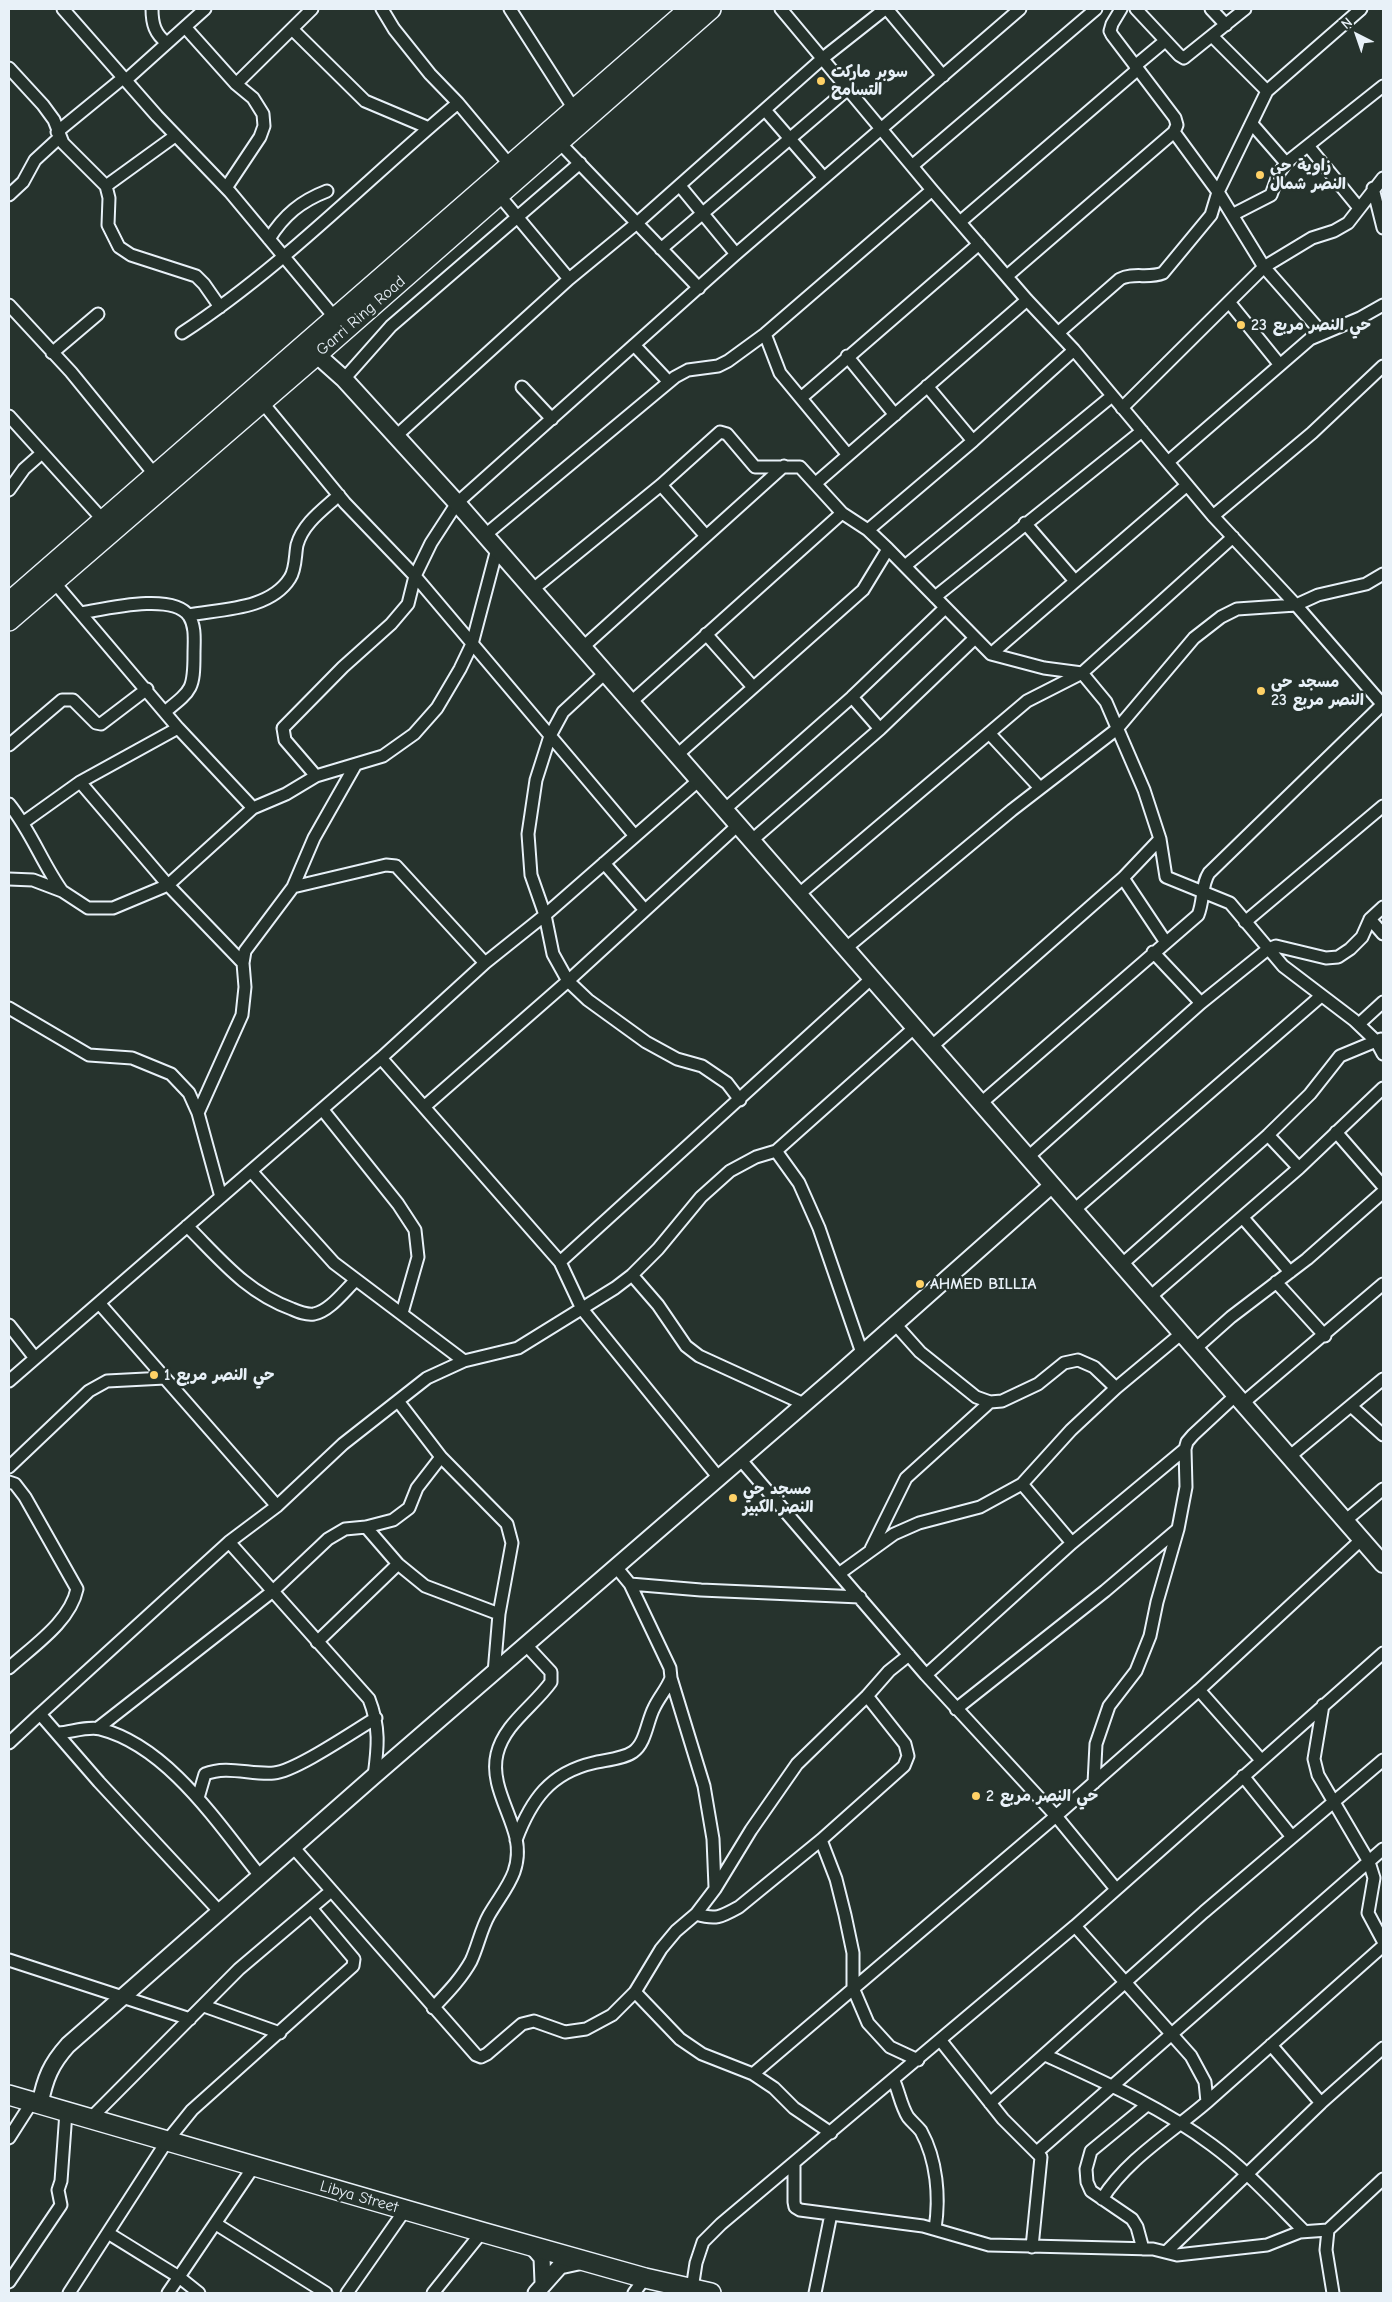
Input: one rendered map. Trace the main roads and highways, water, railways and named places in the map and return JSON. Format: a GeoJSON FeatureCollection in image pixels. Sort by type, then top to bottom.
{"type":"FeatureCollection","features":[{"type":"Feature","properties":{"kind":"highway","name":"Garri Ring Road"},"geometry":{"type":"LineString","coordinates":[[9,621],[262,402],[311,350],[335,318],[509,164],[689,9]]}},
{"type":"Feature","properties":{"kind":"highway","name":"Garri Ring Road"},"geometry":{"type":"LineString","coordinates":[[9,602],[155,474],[311,350],[499,195],[711,9]]}},
{"type":"Feature","properties":{"kind":"highway","name":"Libya Street"},"geometry":{"type":"LineString","coordinates":[[9,2095],[584,2260],[639,2286],[692,2289],[711,2293]]}},
{"type":"Feature","properties":{"kind":"main road"},"geometry":{"type":"LineString","coordinates":[[311,350],[344,379],[456,503],[1383,1564]]}},
{"type":"Feature","properties":{"kind":"place","name":"سوبر ماركت التسامح"},"geometry":{"type":"Point","coordinates":[821,81]}},
{"type":"Feature","properties":{"kind":"place","name":"زاوية حي النصر شمال"},"geometry":{"type":"Point","coordinates":[1260,175]}},
{"type":"Feature","properties":{"kind":"place","name":"حي النصر مربع 23"},"geometry":{"type":"Point","coordinates":[1241,325]}},
{"type":"Feature","properties":{"kind":"place","name":"مسجد حي النصر مربع 23"},"geometry":{"type":"Point","coordinates":[1261,691]}},
{"type":"Feature","properties":{"kind":"place","name":"AHMED BILLIA"},"geometry":{"type":"Point","coordinates":[920,1284]}},
{"type":"Feature","properties":{"kind":"place","name":"حي النصر مربع 1"},"geometry":{"type":"Point","coordinates":[154,1375]}},
{"type":"Feature","properties":{"kind":"place","name":"مسجد حي النصر الكبير"},"geometry":{"type":"Point","coordinates":[733,1498]}},
{"type":"Feature","properties":{"kind":"place","name":"حي النصر مربع 2"},"geometry":{"type":"Point","coordinates":[976,1796]}}]}
